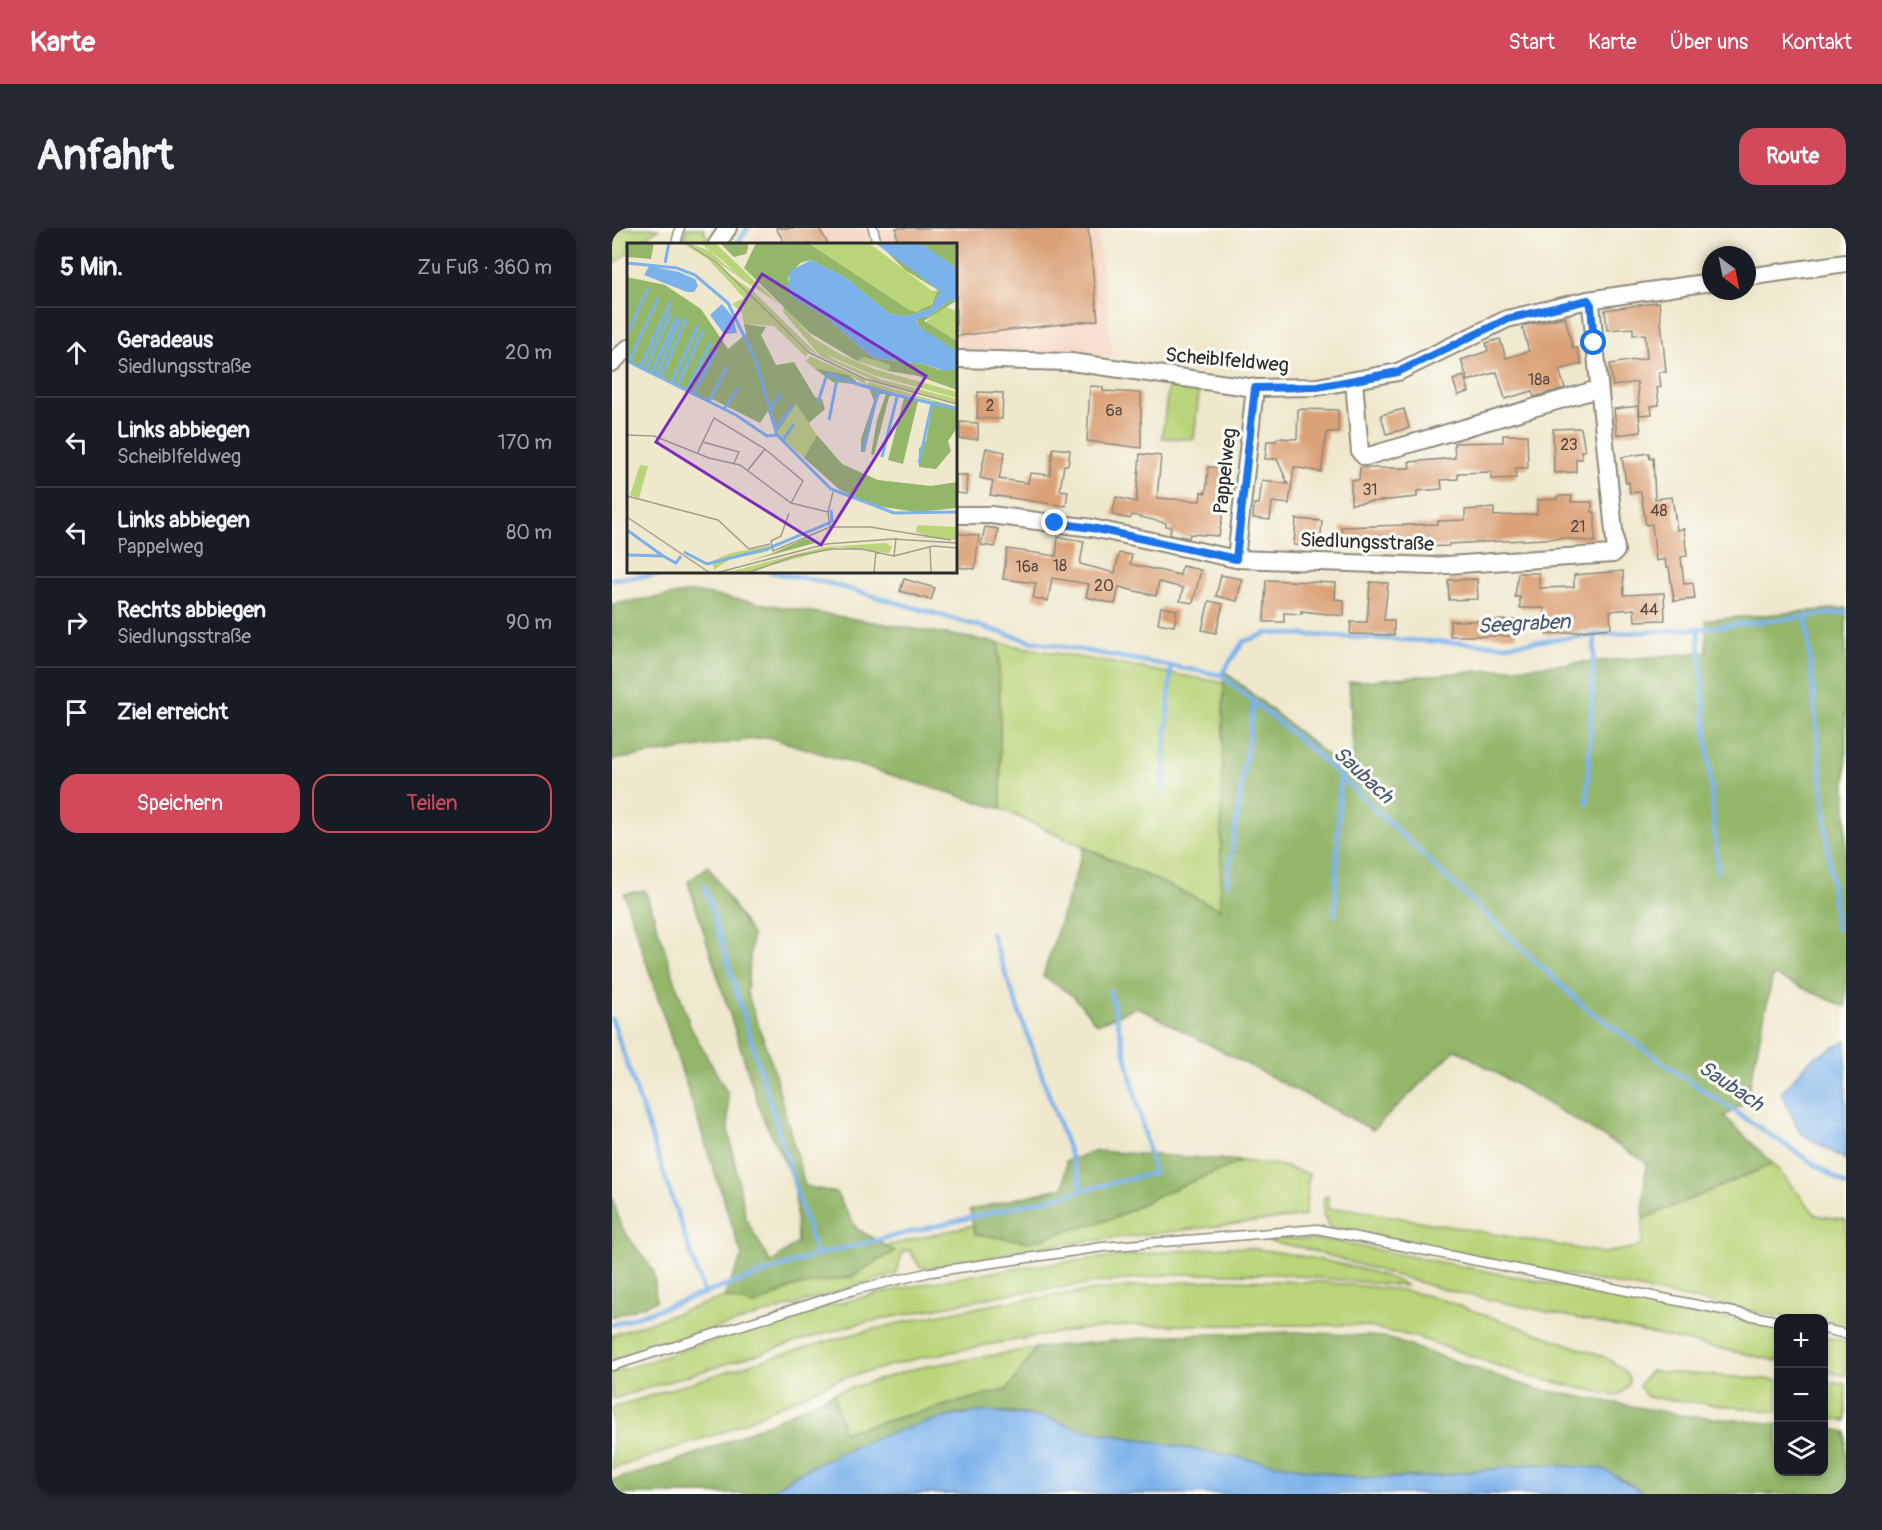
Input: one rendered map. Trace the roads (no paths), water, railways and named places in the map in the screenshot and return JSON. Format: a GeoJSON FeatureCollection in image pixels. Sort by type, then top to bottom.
{"type":"FeatureCollection","features":[{"type":"Feature","properties":{"kind":"street"},"geometry":{"type":"LineString","coordinates":[[1756,276],[1846,262]]}},
{"type":"Feature","properties":{"kind":"street","name":"Scheiblfeldweg"},"geometry":{"type":"LineString","coordinates":[[957,359],[1071,362],[1255,388],[1317,387],[1398,372],[1507,319],[1588,300],[1702,283]]}},
{"type":"Feature","properties":{"kind":"street","name":"Siedlungsstraße"},"geometry":{"type":"LineString","coordinates":[[957,515],[991,515],[1092,528],[1236,559],[1432,566],[1613,554],[1616,551],[1591,305],[1588,300]]}},
{"type":"Feature","properties":{"kind":"street"},"geometry":{"type":"LineString","coordinates":[[1354,381],[1360,452],[1365,457],[1598,389]]}},
{"type":"Feature","properties":{"kind":"street","name":"Pappelweg"},"geometry":{"type":"LineString","coordinates":[[1236,559],[1255,388]]}},
{"type":"Feature","properties":{"kind":"lane"},"geometry":{"type":"LineString","coordinates":[[675,243],[680,228]]}},
{"type":"Feature","properties":{"kind":"lane"},"geometry":{"type":"LineString","coordinates":[[873,228],[877,243]]}},
{"type":"Feature","properties":{"kind":"lane"},"geometry":{"type":"LineString","coordinates":[[612,1366],[854,1290],[931,1272],[1103,1247],[1317,1229],[1774,1320]]}},
{"type":"Feature","properties":{"kind":"lane"},"geometry":{"type":"LineString","coordinates":[[1828,1330],[1846,1334]]}},
{"type":"Feature","properties":{"kind":"water"},"geometry":{"type":"Polygon","coordinates":[[[1846,1041],[1846,1160],[1800,1133],[1781,1093],[1811,1059],[1846,1041]]]}},
{"type":"Feature","properties":{"kind":"water"},"geometry":{"type":"Polygon","coordinates":[[[987,1411],[1045,1417],[1079,1429],[1356,1478],[1428,1477],[1532,1464],[1602,1468],[1645,1494],[766,1494],[814,1465],[872,1440],[931,1421],[987,1411]]]}},
{"type":"Feature","properties":{"kind":"waterway"},"geometry":{"type":"LineString","coordinates":[[738,243],[748,228]]}},
{"type":"Feature","properties":{"kind":"waterway","name":"Saubach"},"geometry":{"type":"LineString","coordinates":[[612,579],[681,573]]}},
{"type":"Feature","properties":{"kind":"waterway","name":"Saubach"},"geometry":{"type":"LineString","coordinates":[[775,573],[821,581],[1031,641],[1221,675],[1312,750],[1583,1006],[1695,1085],[1846,1185]]}},
{"type":"Feature","properties":{"kind":"waterway","name":"Seegraben"},"geometry":{"type":"LineString","coordinates":[[1221,675],[1243,642],[1268,633],[1504,645],[1595,635],[1706,628],[1846,612]]}},
{"type":"Feature","properties":{"kind":"waterway"},"geometry":{"type":"LineString","coordinates":[[1806,617],[1836,929]]}},
{"type":"Feature","properties":{"kind":"waterway"},"geometry":{"type":"LineString","coordinates":[[1698,628],[1718,872]]}},
{"type":"Feature","properties":{"kind":"waterway"},"geometry":{"type":"LineString","coordinates":[[1587,804],[1595,635]]}},
{"type":"Feature","properties":{"kind":"waterway"},"geometry":{"type":"LineString","coordinates":[[1163,790],[1171,666]]}},
{"type":"Feature","properties":{"kind":"waterway"},"geometry":{"type":"LineString","coordinates":[[1227,884],[1254,702]]}},
{"type":"Feature","properties":{"kind":"waterway"},"geometry":{"type":"LineString","coordinates":[[1335,915],[1340,776]]}},
{"type":"Feature","properties":{"kind":"waterway"},"geometry":{"type":"LineString","coordinates":[[705,887],[816,1255]]}},
{"type":"Feature","properties":{"kind":"waterway"},"geometry":{"type":"LineString","coordinates":[[991,933],[1083,1190]]}},
{"type":"Feature","properties":{"kind":"waterway"},"geometry":{"type":"LineString","coordinates":[[612,1325],[816,1255],[1154,1173],[1110,990]]}},
{"type":"Feature","properties":{"kind":"waterway"},"geometry":{"type":"LineString","coordinates":[[612,1019],[704,1293]]}}]}
